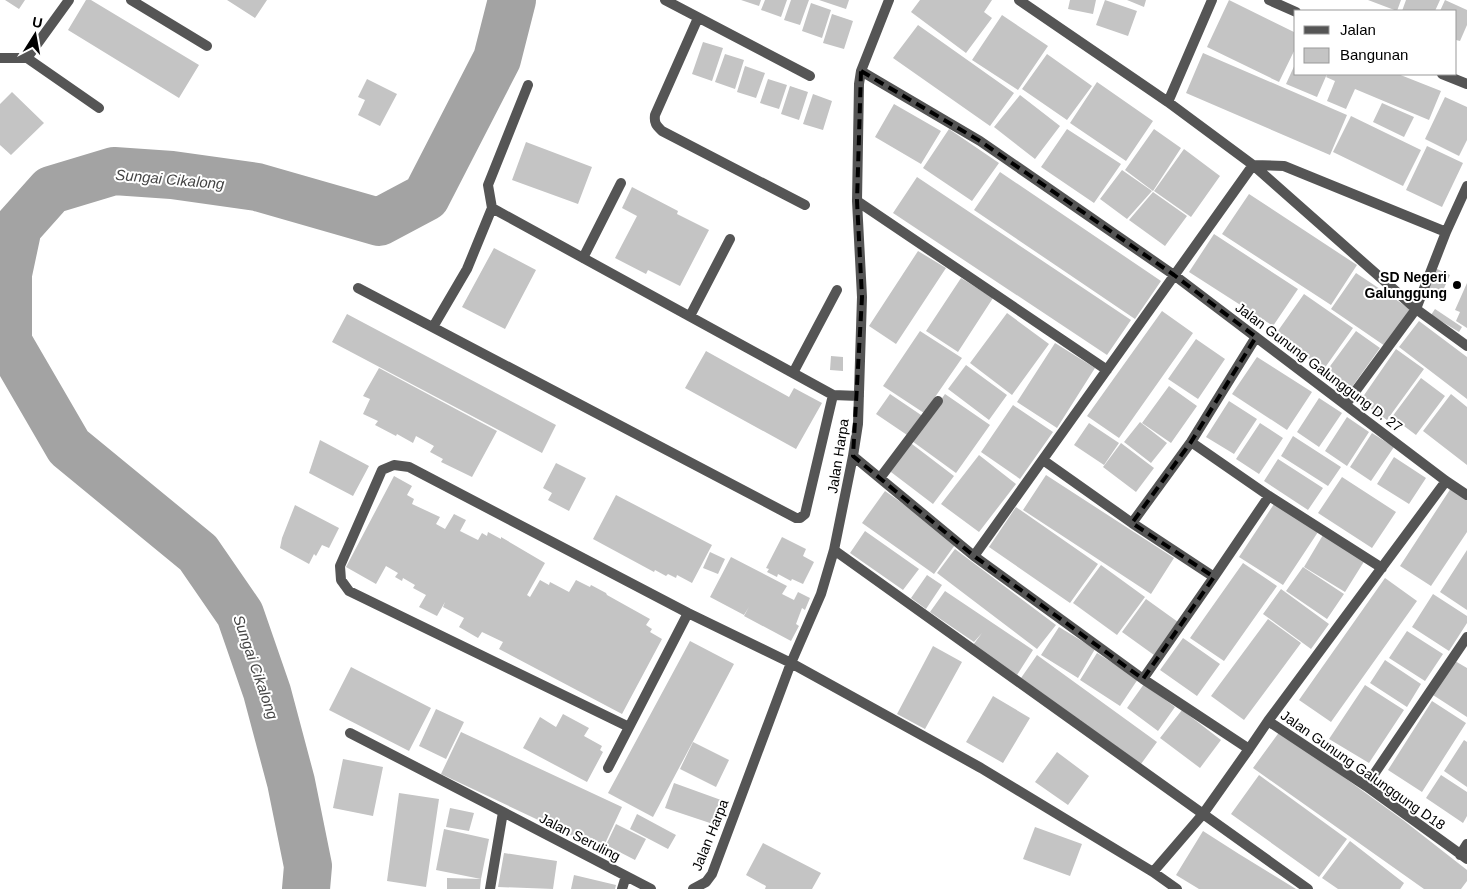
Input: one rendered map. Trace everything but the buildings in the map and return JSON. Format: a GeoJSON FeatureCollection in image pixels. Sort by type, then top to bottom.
{"type":"FeatureCollection","features":[{"type":"Feature","properties":{"kind":"street"},"geometry":{"type":"LineString","coordinates":[[27,58],[69,0]]}},
{"type":"Feature","properties":{"kind":"street"},"geometry":{"type":"LineString","coordinates":[[131,0],[207,46]]}},
{"type":"Feature","properties":{"kind":"street"},"geometry":{"type":"LineString","coordinates":[[665,0],[810,76]]}},
{"type":"Feature","properties":{"kind":"street","name":"Jalan Harpa"},"geometry":{"type":"LineString","coordinates":[[693,889],[706,882],[712,874],[791,663],[820,594],[834,550],[858,424],[862,297],[857,201],[858,103],[861,71],[889,0]]}},
{"type":"Feature","properties":{"kind":"street"},"geometry":{"type":"LineString","coordinates":[[1019,0],[1168,102],[1253,165],[1416,309],[1467,346]]}},
{"type":"Feature","properties":{"kind":"street"},"geometry":{"type":"LineString","coordinates":[[1168,102],[1212,0]]}},
{"type":"Feature","properties":{"kind":"street"},"geometry":{"type":"LineString","coordinates":[[1269,0],[1294,11]]}},
{"type":"Feature","properties":{"kind":"street"},"geometry":{"type":"LineString","coordinates":[[698,18],[655,115],[654,122],[662,132],[805,205]]}},
{"type":"Feature","properties":{"kind":"street"},"geometry":{"type":"LineString","coordinates":[[0,58],[27,58],[99,108]]}},
{"type":"Feature","properties":{"kind":"street","name":"Jalan Gunung Galunggung D. 27"},"geometry":{"type":"LineString","coordinates":[[861,71],[980,141],[1174,275],[1467,495]]}},
{"type":"Feature","properties":{"kind":"street"},"geometry":{"type":"LineString","coordinates":[[1444,75],[1467,84]]}},
{"type":"Feature","properties":{"kind":"street"},"geometry":{"type":"LineString","coordinates":[[433,327],[467,269],[492,208],[488,185],[528,85]]}},
{"type":"Feature","properties":{"kind":"street"},"geometry":{"type":"LineString","coordinates":[[1253,165],[1274,164],[1284,166],[1446,232]]}},
{"type":"Feature","properties":{"kind":"street"},"geometry":{"type":"LineString","coordinates":[[974,556],[1253,165]]}},
{"type":"Feature","properties":{"kind":"street"},"geometry":{"type":"LineString","coordinates":[[583,258],[621,183]]}},
{"type":"Feature","properties":{"kind":"street"},"geometry":{"type":"LineString","coordinates":[[1346,404],[1416,309],[1446,232],[1467,186]]}},
{"type":"Feature","properties":{"kind":"street"},"geometry":{"type":"LineString","coordinates":[[857,201],[1107,370]]}},
{"type":"Feature","properties":{"kind":"street"},"geometry":{"type":"LineString","coordinates":[[492,208],[833,395],[859,396]]}},
{"type":"Feature","properties":{"kind":"street"},"geometry":{"type":"LineString","coordinates":[[690,316],[730,239]]}},
{"type":"Feature","properties":{"kind":"street"},"geometry":{"type":"LineString","coordinates":[[358,288],[796,518],[800,518],[805,514],[833,395]]}},
{"type":"Feature","properties":{"kind":"street"},"geometry":{"type":"LineString","coordinates":[[794,373],[837,290]]}},
{"type":"Feature","properties":{"kind":"street"},"geometry":{"type":"LineString","coordinates":[[1132,523],[1191,442],[1256,337]]}},
{"type":"Feature","properties":{"kind":"street"},"geometry":{"type":"LineString","coordinates":[[880,478],[938,401]]}},
{"type":"Feature","properties":{"kind":"street"},"geometry":{"type":"LineString","coordinates":[[1191,442],[1269,496],[1382,568]]}},
{"type":"Feature","properties":{"kind":"street"},"geometry":{"type":"LineString","coordinates":[[853,456],[974,556],[1143,679],[1249,749]]}},
{"type":"Feature","properties":{"kind":"street"},"geometry":{"type":"LineString","coordinates":[[1043,460],[1132,523],[1214,577]]}},
{"type":"Feature","properties":{"kind":"street"},"geometry":{"type":"LineString","coordinates":[[629,727],[349,591],[341,580],[340,566],[382,470],[394,464],[409,467],[688,613],[791,663],[981,768],[1153,872],[1177,889]]}},
{"type":"Feature","properties":{"kind":"street"},"geometry":{"type":"LineString","coordinates":[[1153,872],[1203,814],[1268,721],[1446,481]]}},
{"type":"Feature","properties":{"kind":"street"},"geometry":{"type":"LineString","coordinates":[[1143,679],[1269,496]]}},
{"type":"Feature","properties":{"kind":"street"},"geometry":{"type":"LineString","coordinates":[[834,550],[1308,889]]}},
{"type":"Feature","properties":{"kind":"street"},"geometry":{"type":"LineString","coordinates":[[608,768],[688,613]]}},
{"type":"Feature","properties":{"kind":"street"},"geometry":{"type":"LineString","coordinates":[[1366,786],[1467,638]]}},
{"type":"Feature","properties":{"kind":"street","name":"Jalan Gunung Galunggung D18"},"geometry":{"type":"LineString","coordinates":[[1268,721],[1366,786],[1464,857]]}},
{"type":"Feature","properties":{"kind":"street","name":"Jalan Seruling"},"geometry":{"type":"LineString","coordinates":[[350,733],[648,888]]}},
{"type":"Feature","properties":{"kind":"street"},"geometry":{"type":"LineString","coordinates":[[490,889],[503,812]]}},
{"type":"Feature","properties":{"kind":"street"},"geometry":{"type":"LineString","coordinates":[[1464,857],[1467,844]]}},
{"type":"Feature","properties":{"kind":"street"},"geometry":{"type":"LineString","coordinates":[[622,889],[626,876]]}},
{"type":"Feature","properties":{"kind":"highlighted area"},"geometry":{"type":"Polygon","coordinates":[[[861,71],[980,141],[1174,275],[1256,337],[1191,442],[1132,523],[1214,577],[1143,679],[974,556],[853,456],[862,297],[857,201],[861,71]]]}},
{"type":"Feature","properties":{"kind":"waterway","name":"Sungai Cikalong"},"geometry":{"type":"LineString","coordinates":[[306,889],[308,866],[291,782],[267,692],[240,614],[198,553],[69,447],[8,342],[8,274],[18,227],[51,190],[114,171],[172,175],[257,187],[379,222],[426,197],[497,59],[512,0]]}},
{"type":"Feature","properties":{"kind":"place","name":"SD Negeri Galunggung"},"geometry":{"type":"Point","coordinates":[1457,285]}}]}
